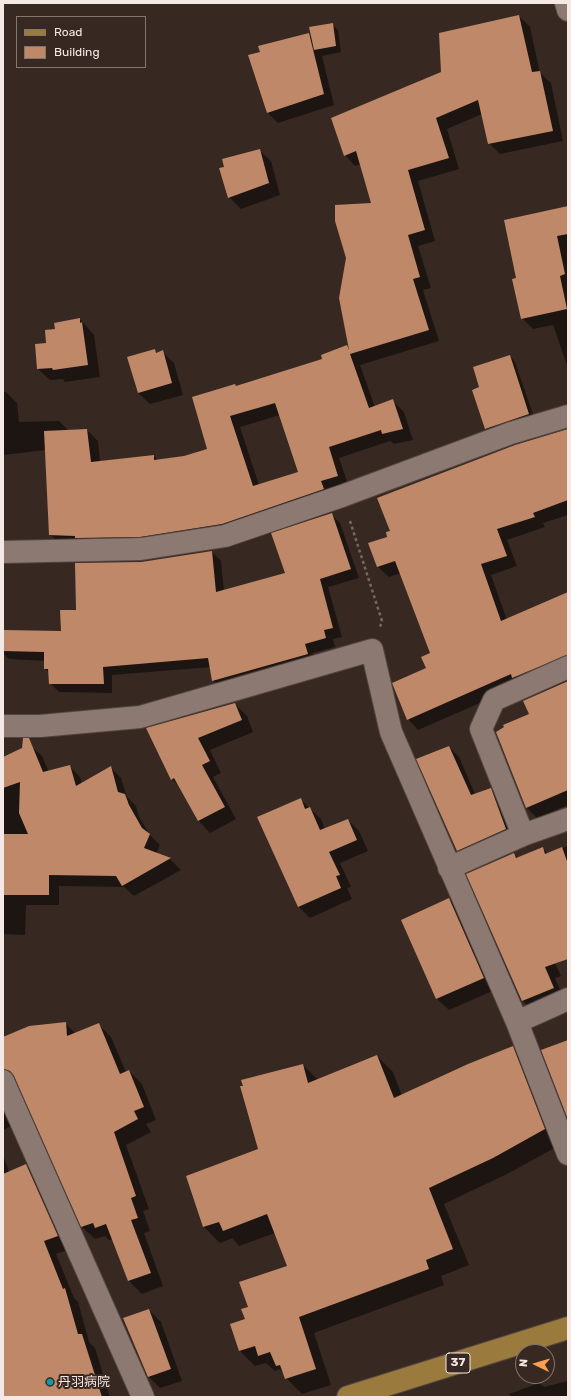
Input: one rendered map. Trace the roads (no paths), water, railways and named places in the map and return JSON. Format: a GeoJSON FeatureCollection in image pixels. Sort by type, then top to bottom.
{"type":"FeatureCollection","features":[{"type":"Feature","properties":{"kind":"main road","name":"37"},"geometry":{"type":"LineString","coordinates":[[348,1397],[568,1328]]}},
{"type":"Feature","properties":{"kind":"street"},"geometry":{"type":"LineString","coordinates":[[566,3],[568,10]]}},
{"type":"Feature","properties":{"kind":"street"},"geometry":{"type":"LineString","coordinates":[[3,552],[141,549],[225,536],[342,496],[511,433],[568,416]]}},
{"type":"Feature","properties":{"kind":"street"},"geometry":{"type":"LineString","coordinates":[[3,726],[40,726],[140,717],[372,650],[390,732],[517,1022],[568,1154]]}},
{"type":"Feature","properties":{"kind":"street"},"geometry":{"type":"LineString","coordinates":[[523,835],[481,729],[494,700],[568,667]]}},
{"type":"Feature","properties":{"kind":"street"},"geometry":{"type":"LineString","coordinates":[[449,868],[523,835],[568,819]]}},
{"type":"Feature","properties":{"kind":"street"},"geometry":{"type":"LineString","coordinates":[[517,1022],[568,999]]}},
{"type":"Feature","properties":{"kind":"street"},"geometry":{"type":"LineString","coordinates":[[3,1081],[143,1397]]}},
{"type":"Feature","properties":{"kind":"place","name":"丹羽病院"},"geometry":{"type":"Point","coordinates":[50,1382]}}]}
